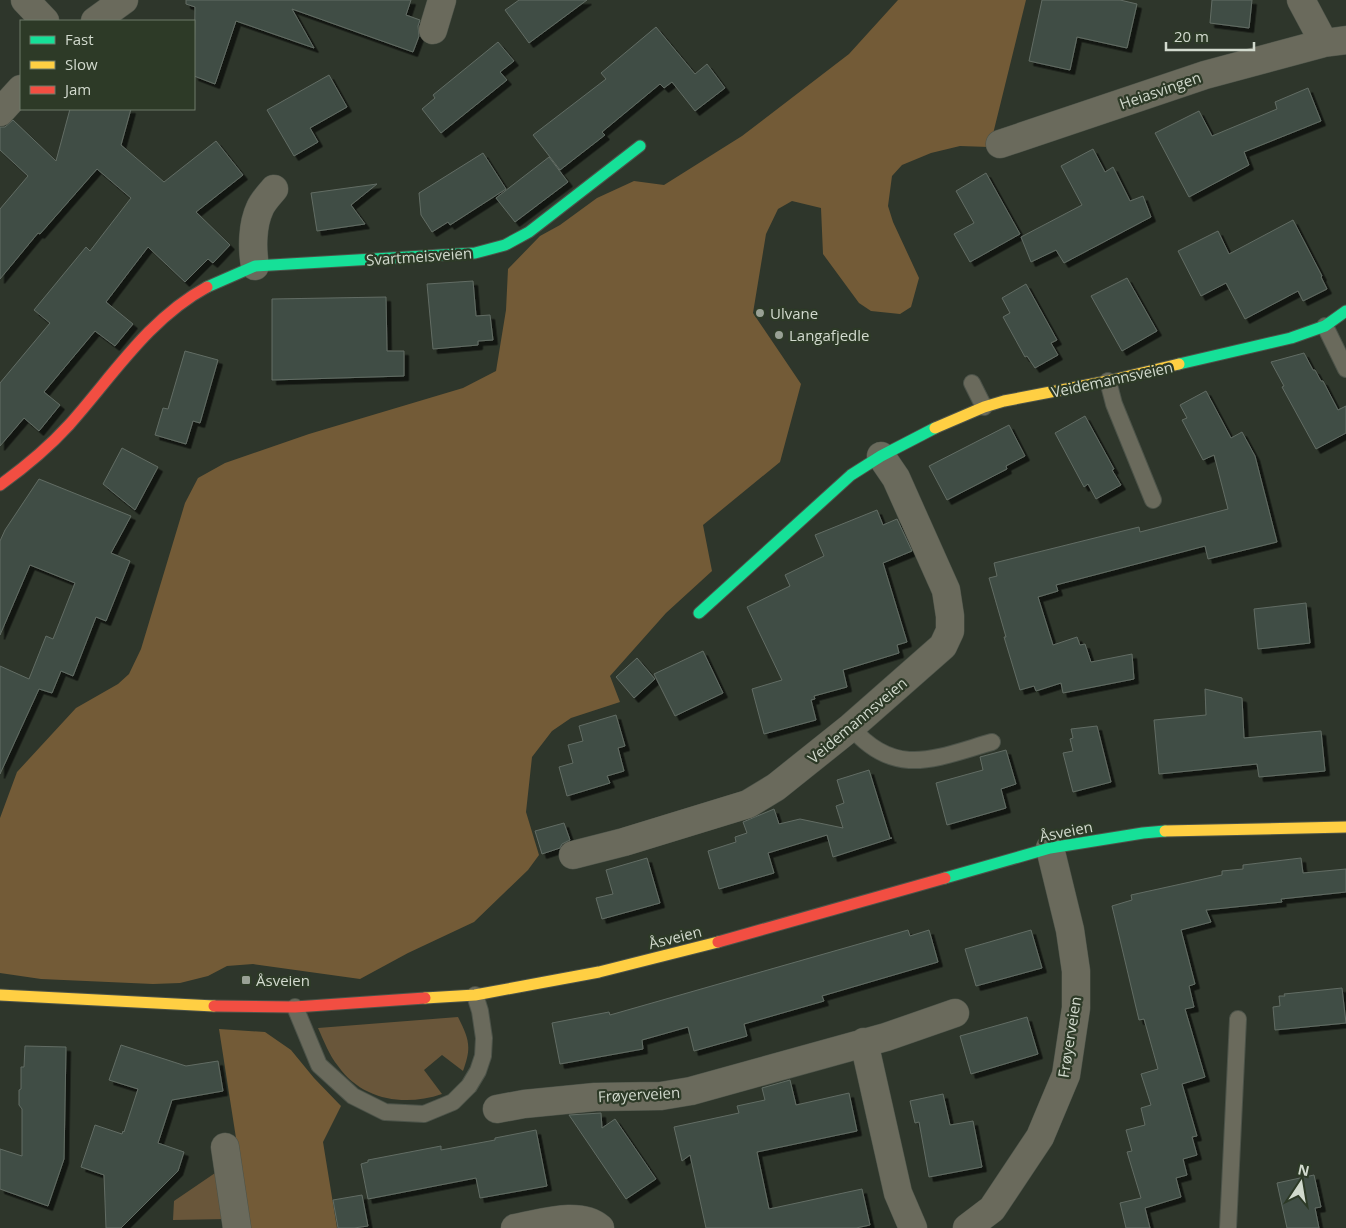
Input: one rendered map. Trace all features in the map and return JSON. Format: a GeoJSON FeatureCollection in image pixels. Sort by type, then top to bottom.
{"type":"FeatureCollection","features":[{"type":"Feature","properties":{"kind":"street"},"geometry":{"type":"LineString","coordinates":[[25,0],[44,20]]}},
{"type":"Feature","properties":{"kind":"street"},"geometry":{"type":"LineString","coordinates":[[96,20],[124,0]]}},
{"type":"Feature","properties":{"kind":"street"},"geometry":{"type":"LineString","coordinates":[[433,30],[442,0]]}},
{"type":"Feature","properties":{"kind":"street","name":"Heiasvingen"},"geometry":{"type":"LineString","coordinates":[[1000,144],[1205,75],[1335,42],[1301,0]]}},
{"type":"Feature","properties":{"kind":"street"},"geometry":{"type":"LineString","coordinates":[[0,112],[20,90]]}},
{"type":"Feature","properties":{"kind":"street","name":"Svartmeisveien"},"geometry":{"type":"LineString","coordinates":[[0,485],[32,460],[66,429],[138,344],[172,311],[199,292],[226,277],[255,266],[475,254],[505,246],[529,232],[640,146]]}},
{"type":"Feature","properties":{"kind":"street"},"geometry":{"type":"LineString","coordinates":[[255,266],[253,255],[255,224],[260,208],[274,189]]}},
{"type":"Feature","properties":{"kind":"street","name":"Veidemannsveien"},"geometry":{"type":"LineString","coordinates":[[699,613],[851,475],[921,434],[984,407],[1004,401],[1108,381],[1291,338],[1325,326],[1346,311]]}},
{"type":"Feature","properties":{"kind":"street","name":"Veidemannsveien"},"geometry":{"type":"LineString","coordinates":[[573,855],[624,842],[748,804],[776,787],[851,728],[943,646],[950,632],[950,616],[946,590],[896,478],[881,456]]}},
{"type":"Feature","properties":{"kind":"street","name":"Åsveien"},"geometry":{"type":"LineString","coordinates":[[0,995],[186,1005],[296,1008],[475,995],[599,972],[714,943],[1050,848],[1166,831],[1346,827]]}},
{"type":"Feature","properties":{"kind":"street","name":"Frøyerveien"},"geometry":{"type":"LineString","coordinates":[[967,1228],[992,1208],[1040,1137],[1066,1075],[1076,1008],[1076,971],[1070,930],[1050,848]]}},
{"type":"Feature","properties":{"kind":"street","name":"Frøyerveien"},"geometry":{"type":"LineString","coordinates":[[497,1109],[524,1104],[595,1097],[661,1096],[691,1091],[886,1037],[955,1013]]}},
{"type":"Feature","properties":{"kind":"street"},"geometry":{"type":"LineString","coordinates":[[864,1042],[898,1193],[913,1228]]}},
{"type":"Feature","properties":{"kind":"street"},"geometry":{"type":"LineString","coordinates":[[225,1147],[237,1228]]}},
{"type":"Feature","properties":{"kind":"street"},"geometry":{"type":"LineString","coordinates":[[515,1228],[572,1218],[584,1220],[600,1228]]}},
{"type":"Feature","properties":{"kind":"lane"},"geometry":{"type":"LineString","coordinates":[[1325,326],[1346,369]]}},
{"type":"Feature","properties":{"kind":"lane"},"geometry":{"type":"LineString","coordinates":[[1108,381],[1114,404],[1152,500]]}},
{"type":"Feature","properties":{"kind":"lane"},"geometry":{"type":"LineString","coordinates":[[972,383],[984,407]]}},
{"type":"Feature","properties":{"kind":"lane"},"geometry":{"type":"LineString","coordinates":[[851,728],[875,750],[897,760],[909,761],[936,758],[992,742]]}},
{"type":"Feature","properties":{"kind":"lane"},"geometry":{"type":"LineString","coordinates":[[296,1008],[320,1065],[353,1096],[385,1112],[424,1114],[453,1102],[469,1086],[478,1071],[483,1056],[484,1038],[480,1011],[475,995]]}},
{"type":"Feature","properties":{"kind":"lane"},"geometry":{"type":"LineString","coordinates":[[1228,1228],[1238,1019]]}},
{"type":"Feature","properties":{"kind":"shaded area"},"geometry":{"type":"Polygon","coordinates":[[[898,0],[1026,0],[989,147],[960,146],[931,153],[902,165],[892,176],[888,206],[893,222],[919,278],[911,307],[900,314],[871,311],[859,303],[823,254],[821,208],[792,201],[778,209],[766,234],[753,313],[801,384],[780,462],[703,525],[712,571],[666,613],[610,676],[620,702],[571,718],[552,731],[532,757],[526,812],[539,855],[528,870],[474,922],[408,953],[360,979],[253,964],[227,966],[208,976],[180,983],[153,984],[41,979],[0,973],[0,818],[17,772],[76,708],[118,684],[129,674],[141,649],[185,503],[198,478],[225,463],[309,434],[463,388],[496,371],[506,310],[508,269],[540,236],[560,225],[597,198],[634,181],[664,185],[742,136],[849,54],[898,0]]]}},
{"type":"Feature","properties":{"kind":"shaded area"},"geometry":{"type":"Polygon","coordinates":[[[458,1017],[465,1031],[468,1043],[468,1056],[463,1071],[442,1055],[424,1070],[442,1094],[413,1100],[385,1098],[359,1087],[335,1062],[318,1028],[458,1017]]]}},
{"type":"Feature","properties":{"kind":"shaded area"},"geometry":{"type":"Polygon","coordinates":[[[219,1029],[265,1032],[291,1050],[341,1106],[323,1142],[337,1228],[250,1228],[219,1029]]]}},
{"type":"Feature","properties":{"kind":"shaded area"},"geometry":{"type":"Polygon","coordinates":[[[218,1171],[227,1219],[173,1220],[174,1201],[218,1171]]]}},
{"type":"Feature","properties":{"kind":"building"},"geometry":{"type":"Polygon","coordinates":[[[186,0],[411,0],[406,15],[420,20],[418,26],[419,36],[413,52],[292,9],[314,48],[236,21],[215,84],[195,76],[195,7],[186,4],[186,0]]]}},
{"type":"Feature","properties":{"kind":"building"},"geometry":{"type":"Polygon","coordinates":[[[519,0],[587,0],[529,43],[505,10],[519,0]]]}},
{"type":"Feature","properties":{"kind":"building"},"geometry":{"type":"Polygon","coordinates":[[[1042,0],[1120,0],[1137,4],[1127,48],[1077,37],[1070,70],[1029,61],[1042,0]]]}},
{"type":"Feature","properties":{"kind":"building"},"geometry":{"type":"Polygon","coordinates":[[[1212,0],[1252,0],[1249,28],[1210,23],[1212,0]]]}},
{"type":"Feature","properties":{"kind":"building"},"geometry":{"type":"Polygon","coordinates":[[[656,27],[695,74],[707,64],[725,88],[695,111],[672,82],[664,88],[660,84],[602,132],[605,135],[560,170],[533,135],[606,79],[601,73],[656,27]]]}},
{"type":"Feature","properties":{"kind":"building"},"geometry":{"type":"Polygon","coordinates":[[[498,42],[514,61],[500,72],[507,80],[441,133],[422,109],[435,98],[433,95],[498,42]]]}},
{"type":"Feature","properties":{"kind":"building"},"geometry":{"type":"Polygon","coordinates":[[[329,75],[347,107],[310,128],[318,142],[294,156],[267,110],[329,75]]]}},
{"type":"Feature","properties":{"kind":"building"},"geometry":{"type":"Polygon","coordinates":[[[1308,88],[1321,121],[1244,152],[1249,165],[1189,197],[1155,133],[1199,111],[1212,136],[1277,109],[1275,102],[1308,88]]]}},
{"type":"Feature","properties":{"kind":"building"},"geometry":{"type":"Polygon","coordinates":[[[70,110],[131,110],[121,145],[164,182],[216,141],[243,175],[196,212],[230,245],[213,263],[208,259],[185,282],[148,247],[106,302],[133,324],[115,346],[95,331],[44,392],[60,405],[39,431],[24,418],[0,446],[0,383],[50,323],[34,310],[86,247],[90,251],[131,198],[97,169],[40,234],[38,233],[0,279],[0,209],[28,176],[0,150],[0,127],[5,127],[13,120],[56,161],[70,110]]]}},
{"type":"Feature","properties":{"kind":"building"},"geometry":{"type":"Polygon","coordinates":[[[1093,149],[1105,172],[1113,167],[1130,201],[1143,196],[1151,217],[1064,263],[1056,250],[1031,262],[1021,237],[1082,205],[1061,166],[1093,149]]]}},
{"type":"Feature","properties":{"kind":"building"},"geometry":{"type":"Polygon","coordinates":[[[483,153],[506,189],[450,225],[448,222],[432,232],[421,215],[419,193],[483,153]]]}},
{"type":"Feature","properties":{"kind":"building"},"geometry":{"type":"Polygon","coordinates":[[[549,157],[568,182],[515,222],[496,198],[549,157]]]}},
{"type":"Feature","properties":{"kind":"building"},"geometry":{"type":"Polygon","coordinates":[[[986,173],[1020,234],[970,262],[954,234],[974,223],[956,191],[986,173]]]}},
{"type":"Feature","properties":{"kind":"building"},"geometry":{"type":"Polygon","coordinates":[[[377,184],[351,205],[365,224],[317,231],[311,193],[377,184]]]}},
{"type":"Feature","properties":{"kind":"building"},"geometry":{"type":"Polygon","coordinates":[[[1293,220],[1327,289],[1303,301],[1298,291],[1245,319],[1226,283],[1201,296],[1178,251],[1218,231],[1229,254],[1293,220]]]}},
{"type":"Feature","properties":{"kind":"building"},"geometry":{"type":"Polygon","coordinates":[[[1127,278],[1157,331],[1122,351],[1091,296],[1127,278]]]}},
{"type":"Feature","properties":{"kind":"building"},"geometry":{"type":"Polygon","coordinates":[[[473,281],[476,316],[490,315],[493,340],[478,341],[478,345],[433,349],[427,284],[473,281]]]}},
{"type":"Feature","properties":{"kind":"building"},"geometry":{"type":"Polygon","coordinates":[[[1026,284],[1057,340],[1051,343],[1058,355],[1035,368],[1027,356],[1025,357],[1003,317],[1010,313],[1002,298],[1026,284]]]}},
{"type":"Feature","properties":{"kind":"building"},"geometry":{"type":"Polygon","coordinates":[[[386,297],[387,351],[404,351],[404,376],[272,380],[272,299],[386,297]]]}},
{"type":"Feature","properties":{"kind":"building"},"geometry":{"type":"Polygon","coordinates":[[[185,351],[218,360],[200,423],[193,421],[186,444],[155,435],[163,408],[168,409],[185,351]]]}},
{"type":"Feature","properties":{"kind":"building"},"geometry":{"type":"Polygon","coordinates":[[[1304,353],[1313,370],[1323,381],[1338,410],[1346,406],[1346,433],[1316,449],[1282,387],[1284,386],[1271,362],[1304,353]]]}},
{"type":"Feature","properties":{"kind":"building"},"geometry":{"type":"Polygon","coordinates":[[[1206,391],[1231,438],[1242,432],[1255,456],[1277,542],[1208,559],[1205,546],[1056,585],[1058,591],[1038,597],[1053,645],[1077,637],[1080,645],[1085,644],[1091,662],[1132,654],[1134,679],[1063,693],[1061,683],[1036,691],[1034,686],[1020,690],[989,578],[997,576],[994,563],[1139,527],[1140,532],[1228,509],[1214,455],[1203,460],[1182,420],[1187,418],[1180,405],[1206,391]]]}},
{"type":"Feature","properties":{"kind":"building"},"geometry":{"type":"Polygon","coordinates":[[[1085,416],[1121,485],[1096,499],[1088,484],[1084,487],[1055,433],[1085,416]]]}},
{"type":"Feature","properties":{"kind":"building"},"geometry":{"type":"Polygon","coordinates":[[[1009,425],[1025,456],[1006,466],[1007,469],[947,500],[929,466],[1009,425]]]}},
{"type":"Feature","properties":{"kind":"building"},"geometry":{"type":"Polygon","coordinates":[[[122,448],[158,467],[135,510],[103,484],[122,448]]]}},
{"type":"Feature","properties":{"kind":"building"},"geometry":{"type":"Polygon","coordinates":[[[39,479],[131,516],[111,553],[130,561],[106,621],[96,617],[73,676],[61,671],[52,693],[39,689],[0,774],[0,666],[29,679],[46,636],[53,639],[75,583],[30,565],[0,635],[0,541],[5,530],[39,479]]]}},
{"type":"Feature","properties":{"kind":"building"},"geometry":{"type":"Polygon","coordinates":[[[877,510],[883,525],[897,519],[912,551],[883,563],[907,642],[897,645],[899,653],[843,670],[847,687],[814,696],[815,699],[811,700],[816,720],[764,734],[752,689],[782,680],[747,607],[790,586],[785,575],[824,556],[815,535],[877,510]]]}},
{"type":"Feature","properties":{"kind":"building"},"geometry":{"type":"Polygon","coordinates":[[[1306,603],[1310,643],[1258,649],[1254,609],[1306,603]]]}},
{"type":"Feature","properties":{"kind":"building"},"geometry":{"type":"Polygon","coordinates":[[[703,651],[723,693],[675,716],[654,674],[703,651]]]}},
{"type":"Feature","properties":{"kind":"building"},"geometry":{"type":"Polygon","coordinates":[[[637,658],[655,679],[634,698],[616,677],[637,658]]]}},
{"type":"Feature","properties":{"kind":"building"},"geometry":{"type":"Polygon","coordinates":[[[1205,689],[1242,698],[1244,738],[1321,731],[1325,771],[1259,777],[1257,764],[1159,774],[1154,720],[1206,715],[1205,689]]]}},
{"type":"Feature","properties":{"kind":"building"},"geometry":{"type":"Polygon","coordinates":[[[616,715],[625,746],[618,748],[624,771],[607,776],[610,783],[567,796],[559,767],[573,763],[568,745],[583,741],[579,726],[616,715]]]}},
{"type":"Feature","properties":{"kind":"building"},"geometry":{"type":"Polygon","coordinates":[[[1097,726],[1111,782],[1073,792],[1063,753],[1073,751],[1070,739],[1073,738],[1071,729],[1097,726]]]}},
{"type":"Feature","properties":{"kind":"building"},"geometry":{"type":"Polygon","coordinates":[[[1006,750],[1016,784],[1001,789],[1006,808],[947,825],[936,783],[983,770],[980,757],[1006,750]]]}},
{"type":"Feature","properties":{"kind":"building"},"geometry":{"type":"Polygon","coordinates":[[[869,770],[890,838],[892,838],[833,857],[827,835],[768,853],[774,873],[719,889],[708,851],[736,842],[735,837],[747,833],[743,822],[774,809],[779,824],[800,819],[843,828],[836,806],[844,803],[837,780],[869,770]]]}},
{"type":"Feature","properties":{"kind":"building"},"geometry":{"type":"Polygon","coordinates":[[[564,823],[570,840],[562,844],[560,848],[542,854],[535,831],[564,823]]]}},
{"type":"Feature","properties":{"kind":"building"},"geometry":{"type":"Polygon","coordinates":[[[647,858],[660,903],[602,919],[596,898],[613,894],[606,870],[647,858]]]}},
{"type":"Feature","properties":{"kind":"building"},"geometry":{"type":"Polygon","coordinates":[[[1301,858],[1303,873],[1346,869],[1346,892],[1281,899],[1282,902],[1206,910],[1211,922],[1181,930],[1195,984],[1189,986],[1194,1007],[1185,1009],[1205,1077],[1182,1084],[1197,1136],[1192,1137],[1197,1155],[1183,1159],[1187,1175],[1176,1178],[1181,1197],[1145,1208],[1150,1228],[1126,1228],[1120,1203],[1141,1198],[1127,1152],[1132,1151],[1126,1130],[1145,1125],[1141,1108],[1151,1105],[1141,1074],[1158,1069],[1144,1019],[1139,1020],[1112,906],[1132,900],[1131,895],[1222,875],[1222,871],[1243,869],[1243,865],[1301,858]]]}},
{"type":"Feature","properties":{"kind":"building"},"geometry":{"type":"Polygon","coordinates":[[[908,930],[910,936],[929,930],[938,962],[822,996],[824,1001],[744,1024],[747,1036],[694,1051],[688,1027],[642,1040],[643,1049],[560,1064],[552,1023],[609,1012],[610,1015],[908,930]]]}},
{"type":"Feature","properties":{"kind":"building"},"geometry":{"type":"Polygon","coordinates":[[[1031,930],[1042,968],[976,986],[965,949],[1031,930]]]}},
{"type":"Feature","properties":{"kind":"building"},"geometry":{"type":"Polygon","coordinates":[[[1342,988],[1346,1023],[1275,1030],[1273,1007],[1280,1006],[1279,996],[1342,988]]]}},
{"type":"Feature","properties":{"kind":"building"},"geometry":{"type":"Polygon","coordinates":[[[1027,1017],[1038,1054],[971,1074],[960,1036],[1027,1017]]]}},
{"type":"Feature","properties":{"kind":"building"},"geometry":{"type":"Polygon","coordinates":[[[121,1045],[186,1066],[218,1061],[223,1091],[172,1100],[158,1143],[184,1152],[178,1171],[121,1228],[106,1228],[104,1175],[81,1167],[95,1125],[122,1134],[124,1132],[138,1089],[109,1080],[121,1045]]]}},
{"type":"Feature","properties":{"kind":"building"},"geometry":{"type":"Polygon","coordinates":[[[25,1046],[66,1047],[64,1159],[48,1206],[0,1189],[0,1149],[22,1156],[22,1109],[19,1105],[19,1090],[21,1089],[21,1067],[24,1067],[25,1046]]]}},
{"type":"Feature","properties":{"kind":"building"},"geometry":{"type":"Polygon","coordinates":[[[790,1080],[796,1105],[849,1093],[857,1131],[757,1152],[769,1209],[862,1189],[870,1225],[856,1228],[706,1228],[690,1155],[682,1161],[674,1127],[739,1113],[737,1106],[765,1100],[762,1088],[790,1080]]]}},
{"type":"Feature","properties":{"kind":"building"},"geometry":{"type":"Polygon","coordinates":[[[943,1094],[950,1125],[973,1121],[982,1167],[929,1177],[919,1122],[915,1123],[910,1101],[943,1094]]]}},
{"type":"Feature","properties":{"kind":"building"},"geometry":{"type":"Polygon","coordinates":[[[601,1113],[602,1128],[615,1119],[656,1179],[626,1199],[569,1115],[601,1113]]]}},
{"type":"Feature","properties":{"kind":"building"},"geometry":{"type":"Polygon","coordinates":[[[536,1130],[547,1186],[480,1198],[476,1178],[368,1199],[361,1164],[368,1162],[368,1160],[441,1146],[441,1150],[536,1130]]]}},
{"type":"Feature","properties":{"kind":"building"},"geometry":{"type":"Polygon","coordinates":[[[1314,1175],[1321,1207],[1315,1208],[1319,1228],[1287,1228],[1277,1183],[1314,1175]]]}},
{"type":"Feature","properties":{"kind":"building"},"geometry":{"type":"Polygon","coordinates":[[[362,1195],[368,1226],[338,1228],[333,1200],[362,1195]]]}},
{"type":"Feature","properties":{"kind":"traffic: fast"},"geometry":{"type":"LineString","coordinates":[[207,287],[255,266],[475,253],[505,245],[529,232],[640,146]]}},
{"type":"Feature","properties":{"kind":"traffic: fast"},"geometry":{"type":"LineString","coordinates":[[1179,364],[1291,338],[1325,326],[1346,311]]}},
{"type":"Feature","properties":{"kind":"traffic: fast"},"geometry":{"type":"LineString","coordinates":[[699,613],[851,475],[881,456],[935,428]]}},
{"type":"Feature","properties":{"kind":"traffic: fast"},"geometry":{"type":"LineString","coordinates":[[945,878],[1050,848],[1165,831]]}},
{"type":"Feature","properties":{"kind":"traffic: slow"},"geometry":{"type":"LineString","coordinates":[[935,428],[984,407],[1004,401],[1108,381],[1179,364]]}},
{"type":"Feature","properties":{"kind":"traffic: slow"},"geometry":{"type":"LineString","coordinates":[[1165,831],[1346,827]]}},
{"type":"Feature","properties":{"kind":"traffic: slow"},"geometry":{"type":"LineString","coordinates":[[425,998],[475,995],[599,972],[718,942]]}},
{"type":"Feature","properties":{"kind":"traffic: slow"},"geometry":{"type":"LineString","coordinates":[[0,995],[214,1006]]}},
{"type":"Feature","properties":{"kind":"traffic: jam"},"geometry":{"type":"LineString","coordinates":[[0,485],[36,457],[61,433],[149,332],[186,300],[207,287]]}},
{"type":"Feature","properties":{"kind":"traffic: jam"},"geometry":{"type":"LineString","coordinates":[[718,942],[945,878]]}},
{"type":"Feature","properties":{"kind":"traffic: jam"},"geometry":{"type":"LineString","coordinates":[[214,1006],[295,1007],[425,998]]}},
{"type":"Feature","properties":{"kind":"place","name":"Ulvane"},"geometry":{"type":"Point","coordinates":[760,313]}},
{"type":"Feature","properties":{"kind":"place","name":"Langafjedle"},"geometry":{"type":"Point","coordinates":[779,335]}},
{"type":"Feature","properties":{"kind":"place","name":"Åsveien"},"geometry":{"type":"Point","coordinates":[246,980]}}]}
